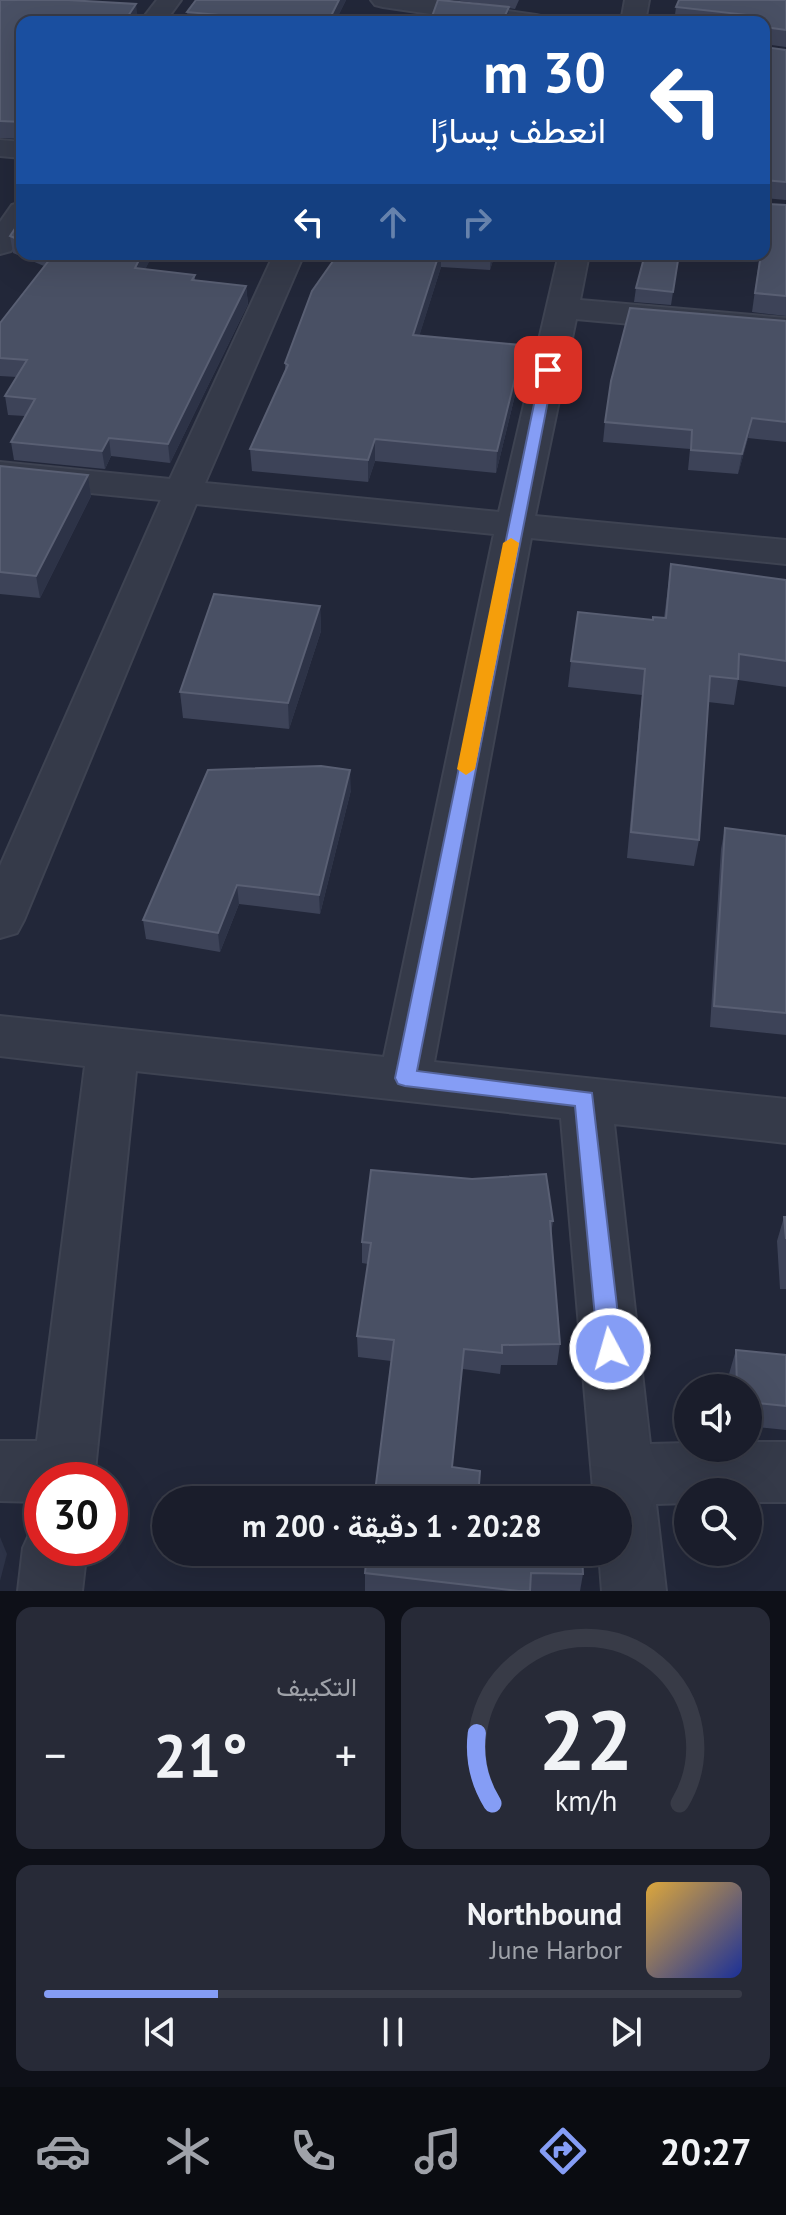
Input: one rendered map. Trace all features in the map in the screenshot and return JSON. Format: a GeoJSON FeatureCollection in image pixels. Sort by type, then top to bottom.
{"type":"FeatureCollection","features":[{"type":"Feature","properties":{"kind":"street"},"geometry":{"type":"LineString","coordinates":[[157,16],[169,0]]}},
{"type":"Feature","properties":{"kind":"street"},"geometry":{"type":"LineString","coordinates":[[398,6],[484,16]]}},
{"type":"Feature","properties":{"kind":"street"},"geometry":{"type":"LineString","coordinates":[[0,245],[16,220]]}},
{"type":"Feature","properties":{"kind":"street"},"geometry":{"type":"LineString","coordinates":[[0,920],[183,491],[286,260]]}},
{"type":"Feature","properties":{"kind":"street"},"geometry":{"type":"LineString","coordinates":[[405,1078],[515,523],[573,260]]}},
{"type":"Feature","properties":{"kind":"street"},"geometry":{"type":"LineString","coordinates":[[561,308],[786,328]]}},
{"type":"Feature","properties":{"kind":"street"},"geometry":{"type":"LineString","coordinates":[[0,473],[786,552]]}},
{"type":"Feature","properties":{"kind":"street"},"geometry":{"type":"LineString","coordinates":[[0,1036],[786,1121]]}},
{"type":"Feature","properties":{"kind":"street"},"geometry":{"type":"LineString","coordinates":[[66,1462],[113,1047]]}},
{"type":"Feature","properties":{"kind":"street"},"geometry":{"type":"LineString","coordinates":[[585,1099],[634,1591]]}},
{"type":"Feature","properties":{"kind":"street"},"geometry":{"type":"LineString","coordinates":[[0,1471],[24,1473]]}},
{"type":"Feature","properties":{"kind":"street"},"geometry":{"type":"LineString","coordinates":[[622,1474],[786,1472]]}},
{"type":"Feature","properties":{"kind":"street"},"geometry":{"type":"LineString","coordinates":[[50,1591],[53,1566]]}},
{"type":"Feature","properties":{"kind":"building"},"geometry":{"type":"Polygon","coordinates":[[[0,0],[136,4],[128,16],[16,16],[16,122],[0,121],[0,0]]]}},
{"type":"Feature","properties":{"kind":"building"},"geometry":{"type":"Polygon","coordinates":[[[196,0],[339,0],[331,16],[230,16],[187,12],[196,0]]]}},
{"type":"Feature","properties":{"kind":"building"},"geometry":{"type":"Polygon","coordinates":[[[438,0],[509,7],[505,16],[432,16],[438,0]]]}},
{"type":"Feature","properties":{"kind":"building"},"geometry":{"type":"Polygon","coordinates":[[[679,0],[786,0],[786,30],[770,28],[770,16],[676,7],[679,0]]]}},
{"type":"Feature","properties":{"kind":"building"},"geometry":{"type":"Polygon","coordinates":[[[770,48],[786,50],[786,182],[770,181],[770,48]]]}},
{"type":"Feature","properties":{"kind":"building"},"geometry":{"type":"Polygon","coordinates":[[[770,204],[786,205],[786,296],[755,293],[760,260],[770,260],[770,204]]]}},
{"type":"Feature","properties":{"kind":"building"},"geometry":{"type":"Polygon","coordinates":[[[49,260],[139,260],[135,268],[195,275],[192,280],[246,286],[168,444],[109,438],[102,451],[11,442],[35,399],[5,396],[27,360],[0,358],[0,323],[49,260]]]}},
{"type":"Feature","properties":{"kind":"building"},"geometry":{"type":"Polygon","coordinates":[[[334,260],[437,260],[413,335],[520,345],[518,366],[497,451],[375,439],[368,460],[250,449],[288,365],[285,363],[312,291],[334,260]]]}},
{"type":"Feature","properties":{"kind":"building"},"geometry":{"type":"Polygon","coordinates":[[[643,260],[678,260],[673,292],[636,288],[643,260]]]}},
{"type":"Feature","properties":{"kind":"building"},"geometry":{"type":"Polygon","coordinates":[[[630,308],[786,321],[786,422],[752,418],[742,454],[691,450],[692,430],[605,422],[611,381],[630,308]]]}},
{"type":"Feature","properties":{"kind":"building"},"geometry":{"type":"Polygon","coordinates":[[[0,466],[88,475],[36,576],[0,572],[0,466]]]}},
{"type":"Feature","properties":{"kind":"building"},"geometry":{"type":"Polygon","coordinates":[[[671,564],[786,580],[786,661],[739,654],[738,679],[710,676],[699,840],[631,832],[645,669],[571,661],[578,612],[653,620],[653,617],[666,618],[671,564]]]}},
{"type":"Feature","properties":{"kind":"building"},"geometry":{"type":"Polygon","coordinates":[[[214,594],[320,606],[288,703],[180,692],[214,594]]]}},
{"type":"Feature","properties":{"kind":"building"},"geometry":{"type":"Polygon","coordinates":[[[321,766],[350,770],[319,895],[237,885],[218,933],[143,920],[208,770],[321,766]]]}},
{"type":"Feature","properties":{"kind":"building"},"geometry":{"type":"Polygon","coordinates":[[[725,828],[786,836],[786,1013],[714,1006],[725,828]]]}},
{"type":"Feature","properties":{"kind":"building"},"geometry":{"type":"Polygon","coordinates":[[[371,1170],[472,1179],[546,1174],[553,1221],[550,1221],[560,1344],[502,1345],[502,1353],[464,1349],[452,1467],[480,1471],[479,1485],[512,1486],[376,1486],[394,1340],[357,1336],[371,1243],[362,1242],[371,1170]]]}},
{"type":"Feature","properties":{"kind":"building"},"geometry":{"type":"Polygon","coordinates":[[[736,1350],[786,1355],[786,1406],[762,1403],[762,1374],[737,1374],[736,1350]]]}},
{"type":"Feature","properties":{"kind":"building"},"geometry":{"type":"Polygon","coordinates":[[[366,1566],[583,1566],[583,1574],[531,1573],[530,1591],[519,1591],[365,1573],[366,1566]]]}},
{"type":"Feature","properties":{"kind":"slow traffic"},"geometry":{"type":"LineString","coordinates":[[466,769],[511,543]]}},
{"type":"Feature","properties":{"kind":"route"},"geometry":{"type":"LineString","coordinates":[[548,370],[405,1078],[585,1099],[610,1349]]}}]}
